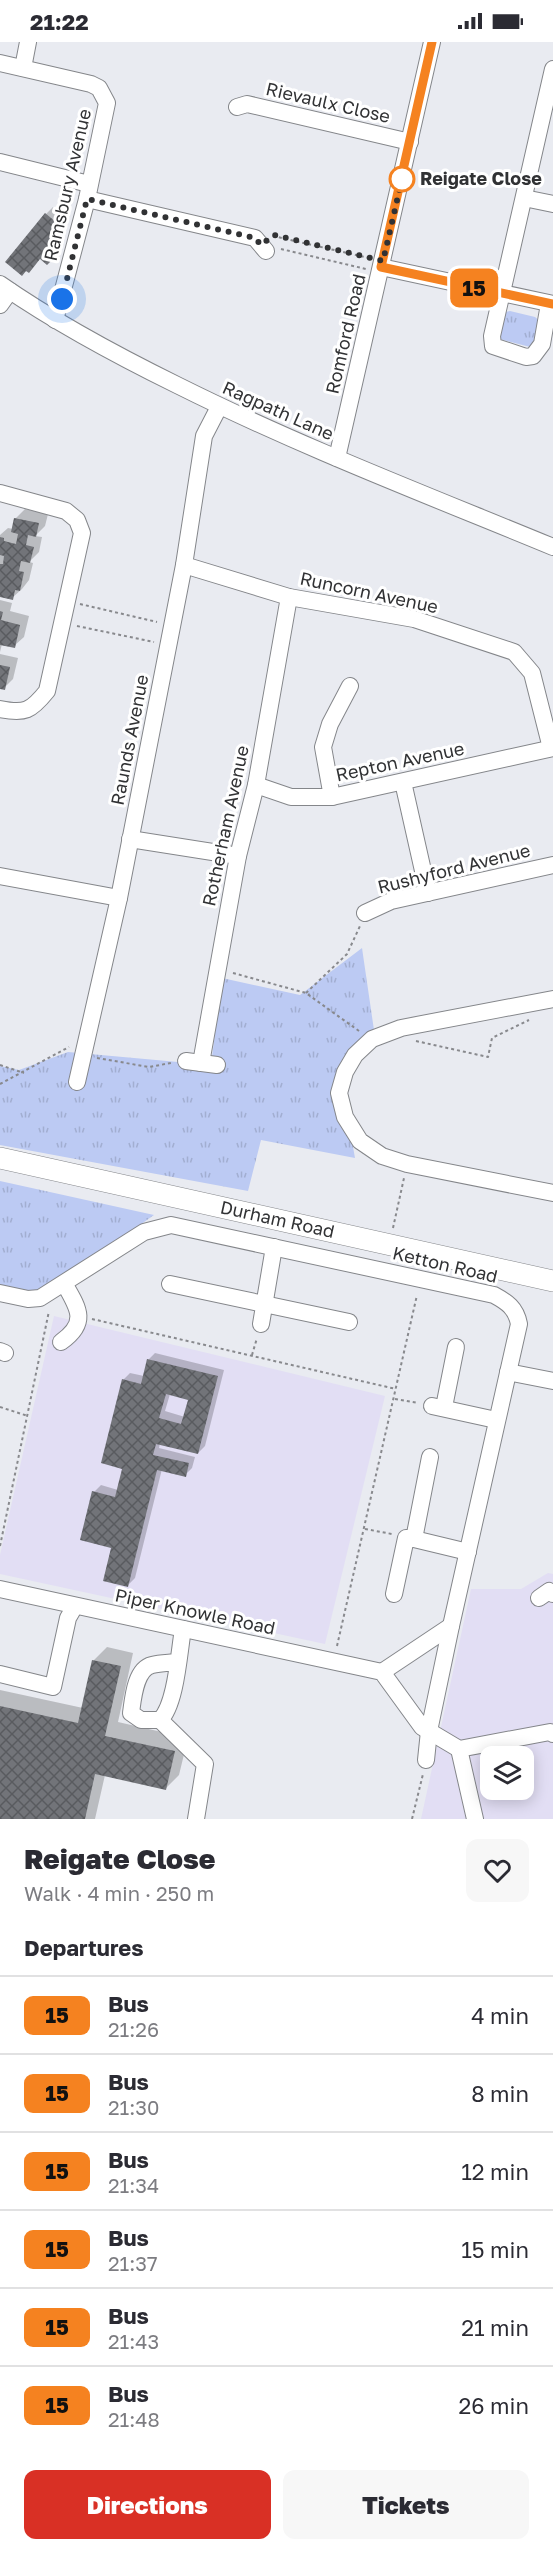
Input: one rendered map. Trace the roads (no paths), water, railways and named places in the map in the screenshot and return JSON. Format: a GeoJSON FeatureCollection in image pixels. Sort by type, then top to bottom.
{"type":"FeatureCollection","features":[{"type":"Feature","properties":{"kind":"main road","name":"Durham Road"},"geometry":{"type":"LineString","coordinates":[[0,1158],[553,1281]]}},
{"type":"Feature","properties":{"kind":"street"},"geometry":{"type":"LineString","coordinates":[[23,68],[28,42]]}},
{"type":"Feature","properties":{"kind":"street","name":"Romford Road"},"geometry":{"type":"LineString","coordinates":[[337,458],[432,42]]}},
{"type":"Feature","properties":{"kind":"street","name":"Ramsbury Avenue"},"geometry":{"type":"LineString","coordinates":[[0,63],[91,84],[104,95],[107,111],[56,320]]}},
{"type":"Feature","properties":{"kind":"street"},"geometry":{"type":"LineString","coordinates":[[381,266],[502,294],[551,304],[542,344],[533,356],[526,357],[498,349],[491,341],[502,294],[524,198],[553,69]]}},
{"type":"Feature","properties":{"kind":"street","name":"Rievaulx Close"},"geometry":{"type":"LineString","coordinates":[[237,107],[247,104],[410,142]]}},
{"type":"Feature","properties":{"kind":"street"},"geometry":{"type":"LineString","coordinates":[[0,162],[88,191],[255,238],[263,248]]}},
{"type":"Feature","properties":{"kind":"street"},"geometry":{"type":"LineString","coordinates":[[524,198],[553,204]]}},
{"type":"Feature","properties":{"kind":"street"},"geometry":{"type":"LineString","coordinates":[[0,305],[5,287]]}},
{"type":"Feature","properties":{"kind":"street","name":"Ragpath Lane"},"geometry":{"type":"LineString","coordinates":[[5,287],[118,356],[219,407],[553,548]]}},
{"type":"Feature","properties":{"kind":"street","name":"Raunds Avenue"},"geometry":{"type":"LineString","coordinates":[[77,1082],[85,1038],[119,898],[184,565],[204,436],[219,407]]}},
{"type":"Feature","properties":{"kind":"street"},"geometry":{"type":"LineString","coordinates":[[0,493],[66,511],[77,520],[82,533],[64,624],[47,691],[35,707],[18,712],[0,709]]}},
{"type":"Feature","properties":{"kind":"street","name":"Runcorn Avenue"},"geometry":{"type":"LineString","coordinates":[[184,565],[290,597],[414,619],[514,652],[532,673],[552,748]]}},
{"type":"Feature","properties":{"kind":"street","name":"Rotherham Avenue"},"geometry":{"type":"LineString","coordinates":[[201,1063],[238,856],[256,785],[290,597]]}},
{"type":"Feature","properties":{"kind":"street"},"geometry":{"type":"LineString","coordinates":[[332,797],[323,747],[330,724],[350,686]]}},
{"type":"Feature","properties":{"kind":"street","name":"Repton Avenue"},"geometry":{"type":"LineString","coordinates":[[256,785],[291,797],[332,797],[552,748]]}},
{"type":"Feature","properties":{"kind":"street"},"geometry":{"type":"LineString","coordinates":[[403,782],[428,893]]}},
{"type":"Feature","properties":{"kind":"street"},"geometry":{"type":"LineString","coordinates":[[130,839],[238,856]]}},
{"type":"Feature","properties":{"kind":"street","name":"Rushyford Avenue"},"geometry":{"type":"LineString","coordinates":[[365,913],[391,901],[553,865]]}},
{"type":"Feature","properties":{"kind":"street"},"geometry":{"type":"LineString","coordinates":[[0,876],[119,898]]}},
{"type":"Feature","properties":{"kind":"street"},"geometry":{"type":"LineString","coordinates":[[553,999],[401,1028],[379,1037],[355,1055],[345,1072],[339,1093],[345,1117],[360,1141],[382,1156],[407,1164],[553,1192]]}},
{"type":"Feature","properties":{"kind":"street","name":"Ketton Road"},"geometry":{"type":"LineString","coordinates":[[0,1293],[28,1299],[58,1289],[144,1232],[157,1226],[171,1224],[420,1280],[494,1294],[508,1303],[517,1313],[519,1324],[451,1626],[429,1731],[426,1760]]}},
{"type":"Feature","properties":{"kind":"street"},"geometry":{"type":"LineString","coordinates":[[261,1324],[274,1247]]}},
{"type":"Feature","properties":{"kind":"street"},"geometry":{"type":"LineString","coordinates":[[170,1284],[349,1322]]}},
{"type":"Feature","properties":{"kind":"street"},"geometry":{"type":"LineString","coordinates":[[58,1289],[77,1305],[79,1323],[72,1335],[61,1342]]}},
{"type":"Feature","properties":{"kind":"street"},"geometry":{"type":"LineString","coordinates":[[456,1347],[438,1407],[496,1420]]}},
{"type":"Feature","properties":{"kind":"street"},"geometry":{"type":"LineString","coordinates":[[508,1372],[553,1382]]}},
{"type":"Feature","properties":{"kind":"street"},"geometry":{"type":"LineString","coordinates":[[394,1594],[430,1457]]}},
{"type":"Feature","properties":{"kind":"street"},"geometry":{"type":"LineString","coordinates":[[410,1538],[468,1552]]}},
{"type":"Feature","properties":{"kind":"street","name":"Piper Knowle Road"},"geometry":{"type":"LineString","coordinates":[[0,1589],[382,1672]]}},
{"type":"Feature","properties":{"kind":"street"},"geometry":{"type":"LineString","coordinates":[[0,1674],[53,1687],[68,1618],[75,1606]]}},
{"type":"Feature","properties":{"kind":"street"},"geometry":{"type":"LineString","coordinates":[[451,1626],[382,1672],[422,1727],[459,1749],[552,1732]]}},
{"type":"Feature","properties":{"kind":"street"},"geometry":{"type":"LineString","coordinates":[[160,1720],[168,1712],[183,1629]]}},
{"type":"Feature","properties":{"kind":"street"},"geometry":{"type":"LineString","coordinates":[[177,1662],[150,1665],[144,1670],[133,1694],[131,1713],[141,1720],[160,1720],[205,1764],[196,1819]]}},
{"type":"Feature","properties":{"kind":"street"},"geometry":{"type":"LineString","coordinates":[[459,1749],[475,1819]]}},
{"type":"Feature","properties":{"kind":"place","name":"Reigate Close"},"geometry":{"type":"Point","coordinates":[402,179]}}]}
